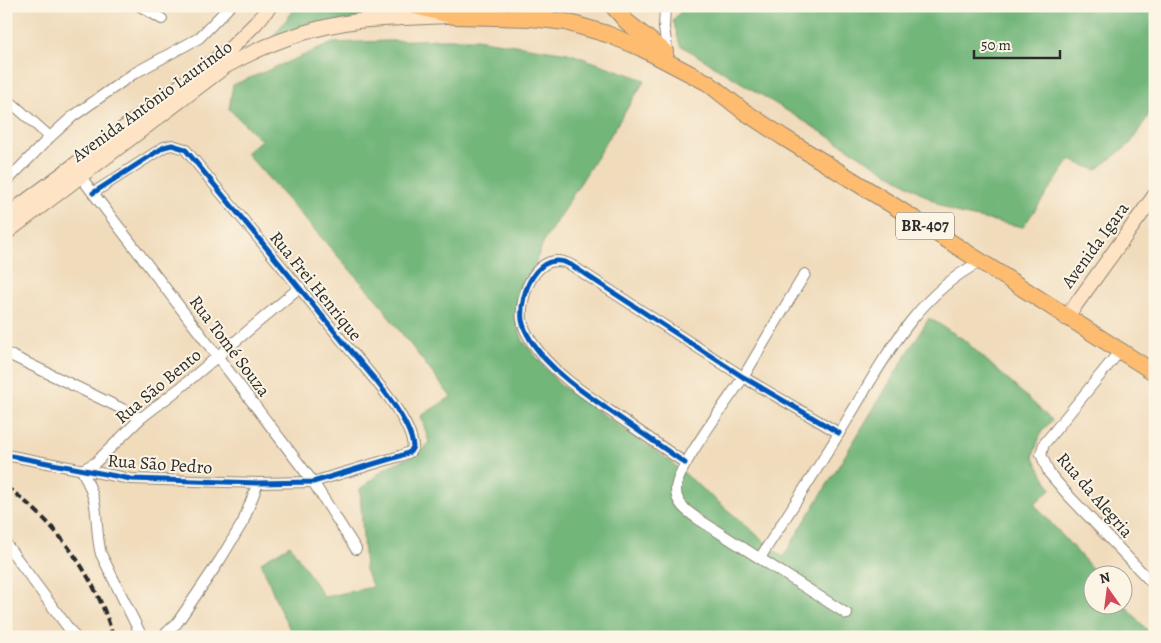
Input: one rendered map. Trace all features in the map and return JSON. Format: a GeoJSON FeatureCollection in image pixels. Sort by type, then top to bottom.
{"type":"FeatureCollection","features":[{"type":"Feature","properties":{"kind":"highway","name":"BR-407"},"geometry":{"type":"LineString","coordinates":[[415,6],[454,16],[531,18],[566,22],[599,31],[639,47],[708,83],[742,110],[782,137],[894,206],[1155,374]]}},
{"type":"Feature","properties":{"kind":"highway","name":"BR-407"},"geometry":{"type":"LineString","coordinates":[[490,17],[530,14],[548,6]]}},
{"type":"Feature","properties":{"kind":"highway","name":"BR-407"},"geometry":{"type":"LineString","coordinates":[[613,6],[627,22],[697,77]]}},
{"type":"Feature","properties":{"kind":"main road","name":"Avenida Antônio Laurindo"},"geometry":{"type":"LineString","coordinates":[[8,224],[231,48],[270,6]]}},
{"type":"Feature","properties":{"kind":"main road","name":"Avenida Antônio Laurindo"},"geometry":{"type":"LineString","coordinates":[[77,171],[226,66],[256,50],[326,28],[358,22],[454,16]]}},
{"type":"Feature","properties":{"kind":"main road","name":"Avenida Igara"},"geometry":{"type":"LineString","coordinates":[[1066,318],[1155,195]]}},
{"type":"Feature","properties":{"kind":"street"},"geometry":{"type":"LineString","coordinates":[[140,6],[162,19]]}},
{"type":"Feature","properties":{"kind":"street"},"geometry":{"type":"LineString","coordinates":[[6,182],[72,117],[133,74],[199,38],[230,6]]}},
{"type":"Feature","properties":{"kind":"street"},"geometry":{"type":"LineString","coordinates":[[665,6],[664,28],[668,55]]}},
{"type":"Feature","properties":{"kind":"street"},"geometry":{"type":"LineString","coordinates":[[6,98],[50,137]]}},
{"type":"Feature","properties":{"kind":"street","name":"Rua Frei Henrique"},"geometry":{"type":"LineString","coordinates":[[93,193],[164,147],[172,145],[184,149],[300,287],[387,396],[407,429],[414,447],[410,452],[313,482]]}},
{"type":"Feature","properties":{"kind":"street","name":"Rua Tomé Souza"},"geometry":{"type":"LineString","coordinates":[[77,171],[313,482],[356,548]]}},
{"type":"Feature","properties":{"kind":"street"},"geometry":{"type":"LineString","coordinates":[[685,463],[563,378],[532,342],[522,321],[522,308],[524,296],[536,271],[542,265],[554,260],[566,262],[743,377],[839,433]]}},
{"type":"Feature","properties":{"kind":"street"},"geometry":{"type":"LineString","coordinates":[[760,558],[918,310],[969,267],[980,262]]}},
{"type":"Feature","properties":{"kind":"street"},"geometry":{"type":"LineString","coordinates":[[805,274],[743,377],[685,463],[676,483],[678,500],[681,505],[698,519],[847,614]]}},
{"type":"Feature","properties":{"kind":"street","name":"Rua São Bento"},"geometry":{"type":"LineString","coordinates":[[82,470],[95,463],[141,418],[300,287]]}},
{"type":"Feature","properties":{"kind":"street","name":"Rua da Alegria"},"geometry":{"type":"LineString","coordinates":[[1119,352],[1044,444],[1041,454],[1049,473],[1155,586]]}},
{"type":"Feature","properties":{"kind":"street"},"geometry":{"type":"LineString","coordinates":[[6,353],[141,418]]}},
{"type":"Feature","properties":{"kind":"street","name":"Rua São Pedro"},"geometry":{"type":"LineString","coordinates":[[6,455],[131,479],[313,482]]}},
{"type":"Feature","properties":{"kind":"street"},"geometry":{"type":"LineString","coordinates":[[82,470],[90,485],[94,501],[97,541],[101,554],[142,637]]}},
{"type":"Feature","properties":{"kind":"street"},"geometry":{"type":"LineString","coordinates":[[162,637],[177,623],[220,560],[243,522],[258,482]]}},
{"type":"Feature","properties":{"kind":"street"},"geometry":{"type":"LineString","coordinates":[[6,544],[75,637]]}},
{"type":"Feature","properties":{"kind":"green space"},"geometry":{"type":"Polygon","coordinates":[[[295,6],[390,6],[405,14],[275,39],[274,35],[294,10],[295,6]]]}},
{"type":"Feature","properties":{"kind":"green space"},"geometry":{"type":"Polygon","coordinates":[[[440,6],[529,6],[484,10],[440,6]]]}},
{"type":"Feature","properties":{"kind":"green space"},"geometry":{"type":"Polygon","coordinates":[[[686,6],[1155,6],[1155,102],[1152,110],[1130,144],[1096,170],[1070,160],[1023,227],[959,214],[942,206],[680,45],[673,20],[686,6]]]}},
{"type":"Feature","properties":{"kind":"green space"},"geometry":{"type":"Polygon","coordinates":[[[476,39],[568,53],[645,80],[544,241],[514,315],[523,341],[559,384],[670,461],[783,557],[929,318],[963,339],[1052,420],[1041,433],[1033,456],[1051,489],[1034,504],[1090,566],[1084,566],[1084,616],[1134,615],[1153,637],[294,637],[280,610],[261,562],[290,545],[324,597],[373,587],[365,570],[360,489],[388,466],[420,453],[429,442],[421,416],[451,397],[384,308],[246,153],[261,140],[229,109],[233,85],[333,43],[476,39]]]}},
{"type":"Feature","properties":{"kind":"railway"},"geometry":{"type":"LineString","coordinates":[[6,487],[41,516],[72,553],[97,594],[113,637]]}},
{"type":"Feature","properties":{"kind":"cycle path"},"geometry":{"type":"LineString","coordinates":[[6,455],[131,479],[258,483],[313,482],[400,456],[410,452],[413,447],[410,435],[396,407],[185,149],[172,145],[164,147],[93,193]]}},
{"type":"Feature","properties":{"kind":"cycle path"},"geometry":{"type":"LineString","coordinates":[[685,463],[575,386],[552,367],[535,346],[523,326],[522,309],[527,286],[540,268],[549,262],[559,261],[571,265],[743,377],[839,433]]}}]}
